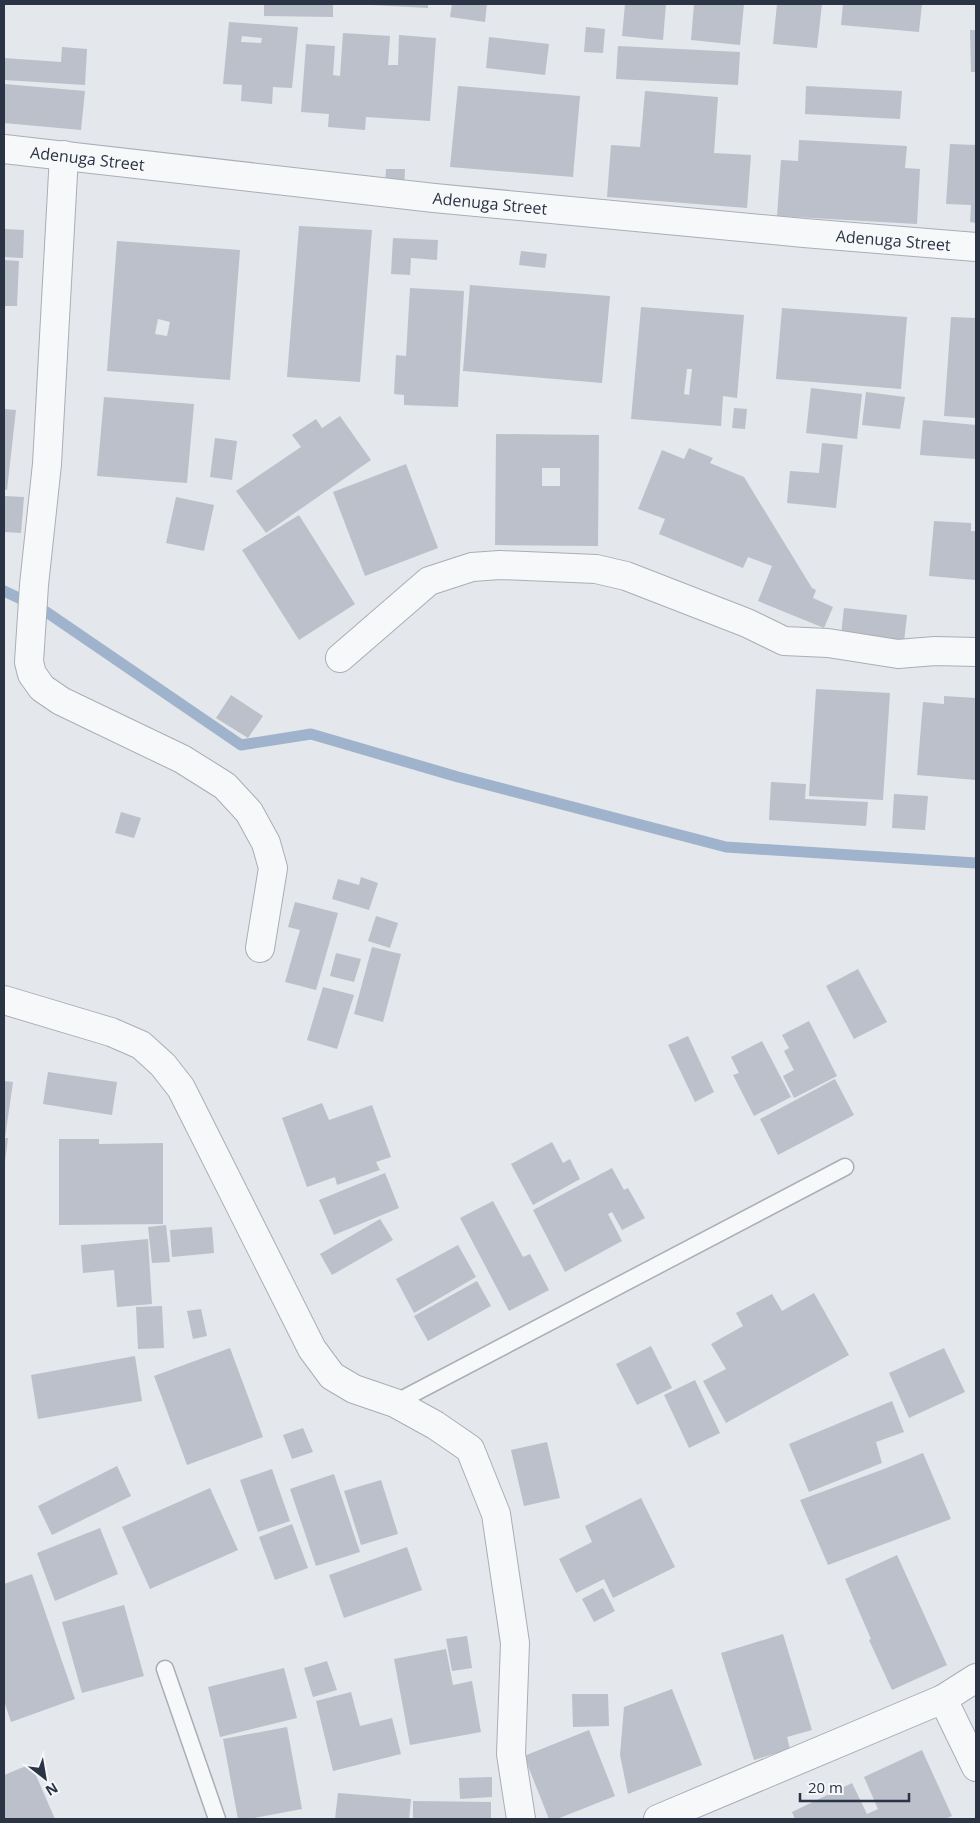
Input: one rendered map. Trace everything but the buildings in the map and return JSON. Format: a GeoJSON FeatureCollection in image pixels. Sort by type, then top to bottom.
{"type":"FeatureCollection","features":[{"type":"Feature","properties":{"kind":"street","name":"Adenuga Street"},"geometry":{"type":"LineString","coordinates":[[4,149],[444,199],[804,233],[976,247]]}},
{"type":"Feature","properties":{"kind":"street"},"geometry":{"type":"LineString","coordinates":[[64,155],[47,464],[34,585],[29,662],[32,674],[42,688],[61,701],[182,759],[225,786],[249,812],[266,843],[273,868],[260,948]]}},
{"type":"Feature","properties":{"kind":"street"},"geometry":{"type":"LineString","coordinates":[[340,658],[429,581],[472,567],[500,565],[596,569],[626,576],[747,623],[784,641],[828,643],[898,654],[935,650],[976,652]]}},
{"type":"Feature","properties":{"kind":"street"},"geometry":{"type":"LineString","coordinates":[[4,1000],[111,1032],[141,1045],[163,1065],[181,1088],[312,1349],[332,1376],[354,1389],[395,1403],[435,1425],[470,1449],[496,1514],[515,1643],[511,1754],[521,1819]]}},
{"type":"Feature","properties":{"kind":"street"},"geometry":{"type":"LineString","coordinates":[[658,1819],[943,1699],[976,1678]]}},
{"type":"Feature","properties":{"kind":"street"},"geometry":{"type":"LineString","coordinates":[[943,1699],[976,1767]]}},
{"type":"Feature","properties":{"kind":"lane"},"geometry":{"type":"LineString","coordinates":[[395,1403],[845,1167]]}},
{"type":"Feature","properties":{"kind":"lane"},"geometry":{"type":"LineString","coordinates":[[165,1669],[217,1819]]}},
{"type":"Feature","properties":{"kind":"waterway"},"geometry":{"type":"LineString","coordinates":[[4,591],[42,609],[241,745],[311,734],[458,777],[726,847],[976,863]]}}]}
